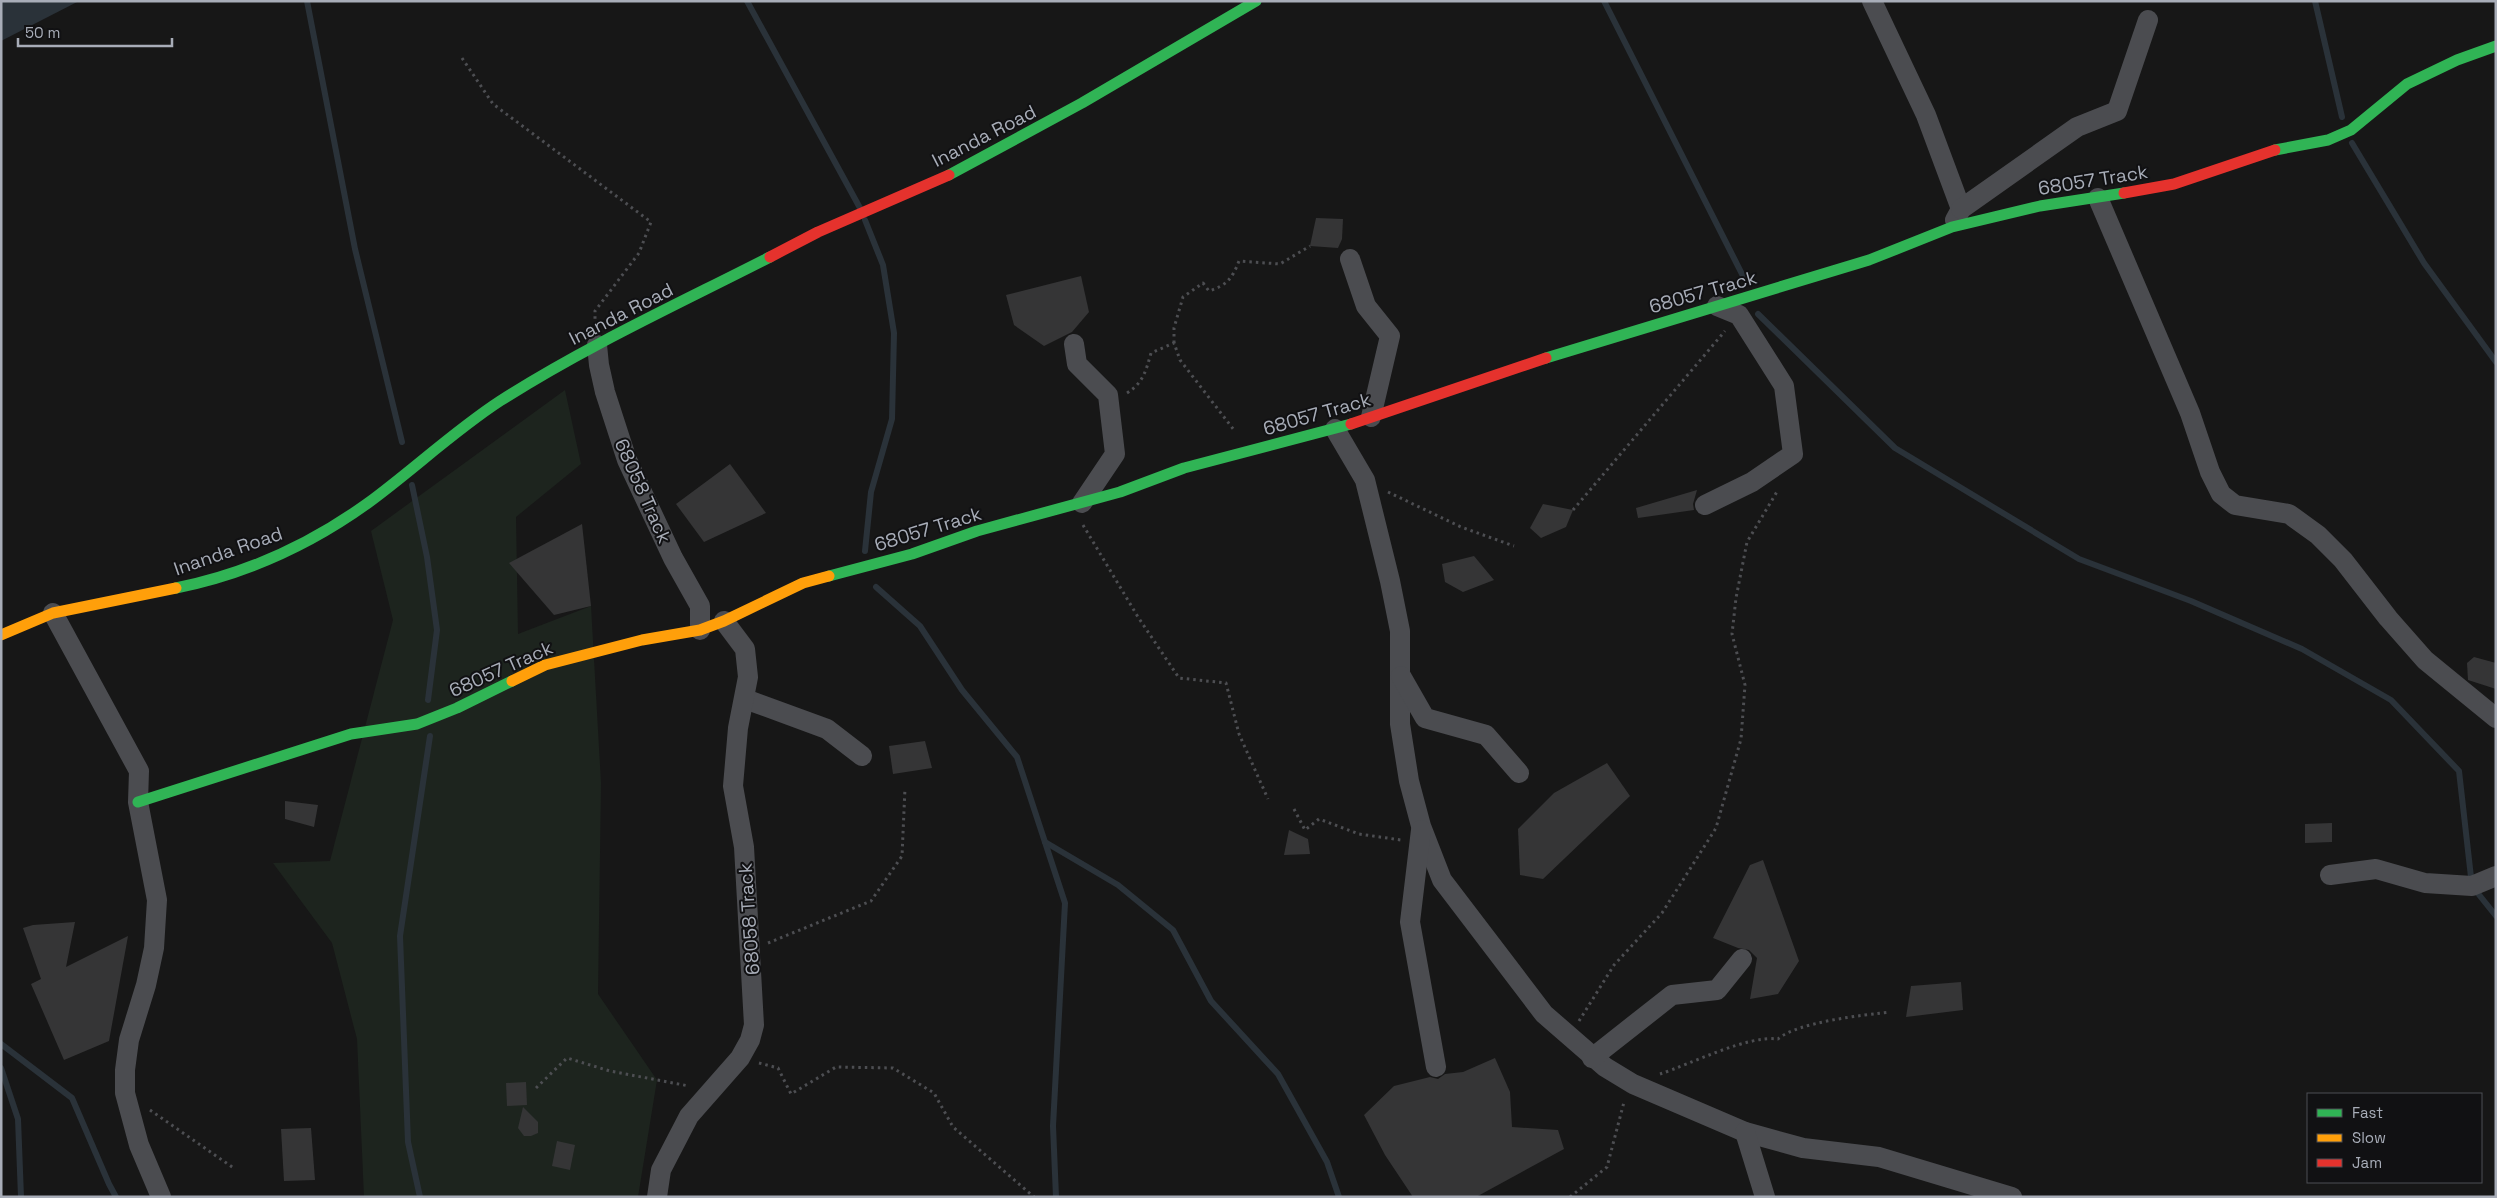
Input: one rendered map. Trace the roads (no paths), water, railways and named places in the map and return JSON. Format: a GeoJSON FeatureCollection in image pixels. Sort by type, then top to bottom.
{"type":"FeatureCollection","features":[{"type":"Feature","properties":{"kind":"street","name":"Inanda Road"},"geometry":{"type":"LineString","coordinates":[[1,635],[52,613],[180,587],[234,572],[284,554],[324,532],[368,503],[496,404],[540,375],[818,232],[958,171],[1082,103],[1256,1]]}},
{"type":"Feature","properties":{"kind":"street"},"geometry":{"type":"LineString","coordinates":[[1872,1],[1926,115],[1961,209]]}},
{"type":"Feature","properties":{"kind":"street"},"geometry":{"type":"LineString","coordinates":[[1952,227],[1961,209],[2076,127],[2118,111],[2148,20]]}},
{"type":"Feature","properties":{"kind":"street","name":"68057 Track"},"geometry":{"type":"LineString","coordinates":[[138,802],[351,734],[402,728],[424,722],[545,665],[642,640],[700,630],[724,621],[804,583],[912,554],[977,531],[1120,492],[1184,468],[1335,429],[1582,346],[1869,260],[1952,227],[2040,206],[2098,198],[2174,184],[2272,151],[2309,145],[2340,136],[2352,130],[2407,84],[2457,60],[2496,46]]}},
{"type":"Feature","properties":{"kind":"street"},"geometry":{"type":"LineString","coordinates":[[2098,198],[2190,413],[2210,472],[2221,494],[2235,505],[2289,514],[2318,535],[2343,560],[2388,618],[2425,660],[2496,718]]}},
{"type":"Feature","properties":{"kind":"street"},"geometry":{"type":"LineString","coordinates":[[1350,259],[1366,306],[1390,336],[1371,417]]}},
{"type":"Feature","properties":{"kind":"street"},"geometry":{"type":"LineString","coordinates":[[1705,505],[1752,482],[1793,454],[1784,386],[1739,315],[1717,306]]}},
{"type":"Feature","properties":{"kind":"street"},"geometry":{"type":"LineString","coordinates":[[1074,344],[1077,364],[1108,395],[1115,454],[1076,504]]}},
{"type":"Feature","properties":{"kind":"street","name":"68058 Track"},"geometry":{"type":"LineString","coordinates":[[597,345],[605,392],[627,460],[673,558],[700,606],[700,630]]}},
{"type":"Feature","properties":{"kind":"street"},"geometry":{"type":"LineString","coordinates":[[1335,429],[1366,480],[1374,508],[1400,631],[1400,724],[1420,835],[1442,880],[1544,1014],[1592,1058],[1634,1084],[1745,1132],[1803,1148],[1879,1157],[2012,1197]]}},
{"type":"Feature","properties":{"kind":"street"},"geometry":{"type":"LineString","coordinates":[[52,613],[139,771],[138,802],[157,900],[156,926],[146,985],[129,1040],[125,1070],[125,1093],[139,1145],[161,1197]]}},
{"type":"Feature","properties":{"kind":"street","name":"68058 Track"},"geometry":{"type":"LineString","coordinates":[[658,1197],[661,1170],[678,1135],[689,1116],[740,1058],[750,1040],[754,1025],[744,847],[735,807],[733,786],[738,728],[748,677],[745,649],[724,621]]}},
{"type":"Feature","properties":{"kind":"street"},"geometry":{"type":"LineString","coordinates":[[1401,676],[1425,718],[1486,735],[1519,773]]}},
{"type":"Feature","properties":{"kind":"street"},"geometry":{"type":"LineString","coordinates":[[745,699],[827,729],[862,756]]}},
{"type":"Feature","properties":{"kind":"street"},"geometry":{"type":"LineString","coordinates":[[1420,835],[1410,922],[1436,1067]]}},
{"type":"Feature","properties":{"kind":"street"},"geometry":{"type":"LineString","coordinates":[[2330,875],[2376,869],[2425,883],[2472,886],[2496,876]]}},
{"type":"Feature","properties":{"kind":"street"},"geometry":{"type":"LineString","coordinates":[[1592,1058],[1672,995],[1717,990],[1742,959]]}},
{"type":"Feature","properties":{"kind":"street"},"geometry":{"type":"LineString","coordinates":[[1745,1132],[1765,1197]]}},
{"type":"Feature","properties":{"kind":"waterway"},"geometry":{"type":"LineString","coordinates":[[307,1],[355,249],[402,442]]}},
{"type":"Feature","properties":{"kind":"waterway"},"geometry":{"type":"LineString","coordinates":[[747,1],[860,208]]}},
{"type":"Feature","properties":{"kind":"waterway"},"geometry":{"type":"LineString","coordinates":[[1604,1],[1746,282]]}},
{"type":"Feature","properties":{"kind":"waterway"},"geometry":{"type":"LineString","coordinates":[[2315,1],[2342,117]]}},
{"type":"Feature","properties":{"kind":"waterway"},"geometry":{"type":"LineString","coordinates":[[2352,143],[2424,263],[2496,362]]}},
{"type":"Feature","properties":{"kind":"waterway"},"geometry":{"type":"LineString","coordinates":[[865,220],[883,265],[894,333],[892,419],[871,492],[865,551]]}},
{"type":"Feature","properties":{"kind":"waterway"},"geometry":{"type":"LineString","coordinates":[[1758,314],[1895,448],[2079,559],[2191,601],[2302,649],[2391,700],[2459,771],[2472,886],[2496,916]]}},
{"type":"Feature","properties":{"kind":"waterway"},"geometry":{"type":"LineString","coordinates":[[412,485],[427,557],[437,630],[428,700]]}},
{"type":"Feature","properties":{"kind":"waterway"},"geometry":{"type":"LineString","coordinates":[[876,587],[920,626],[962,690],[1017,757],[1065,903],[1053,1126],[1056,1197]]}},
{"type":"Feature","properties":{"kind":"waterway"},"geometry":{"type":"LineString","coordinates":[[420,1197],[408,1142],[400,936],[430,736]]}},
{"type":"Feature","properties":{"kind":"waterway"},"geometry":{"type":"LineString","coordinates":[[1045,842],[1118,885],[1173,930],[1211,1001],[1278,1074],[1327,1162],[1339,1197]]}},
{"type":"Feature","properties":{"kind":"waterway"},"geometry":{"type":"LineString","coordinates":[[1,1044],[72,1098],[116,1197]]}},
{"type":"Feature","properties":{"kind":"waterway"},"geometry":{"type":"LineString","coordinates":[[1,1068],[18,1119],[21,1197]]}}]}
